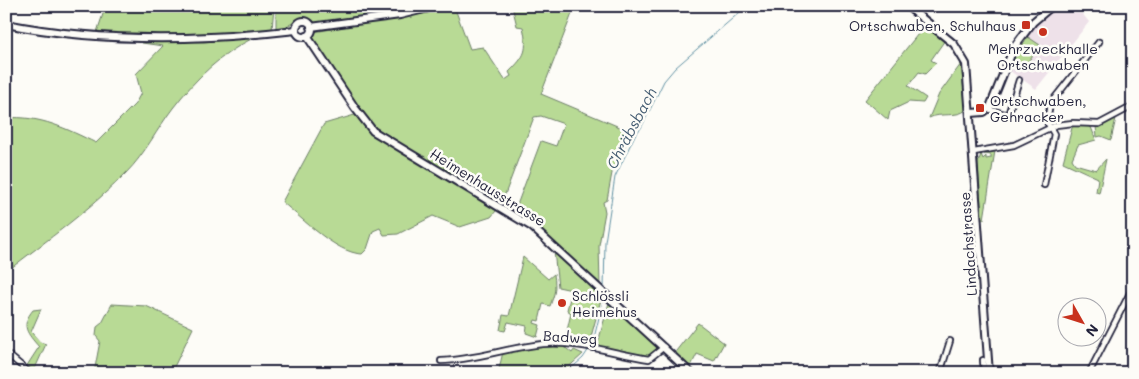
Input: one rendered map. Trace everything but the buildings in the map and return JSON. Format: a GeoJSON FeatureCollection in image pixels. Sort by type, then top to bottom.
{"type":"FeatureCollection","features":[{"type":"Feature","properties":{"kind":"main road"},"geometry":{"type":"LineString","coordinates":[[311,27],[400,15],[438,6]]}},
{"type":"Feature","properties":{"kind":"main road","name":"Lindachstrasse"},"geometry":{"type":"LineString","coordinates":[[907,6],[950,40],[962,54],[967,70],[989,373]]}},
{"type":"Feature","properties":{"kind":"main road"},"geometry":{"type":"LineString","coordinates":[[971,113],[988,109],[1014,47],[1029,26],[1052,6]]}},
{"type":"Feature","properties":{"kind":"main road"},"geometry":{"type":"LineString","coordinates":[[296,30],[297,25],[302,21],[307,22],[311,27]]}},
{"type":"Feature","properties":{"kind":"main road"},"geometry":{"type":"LineString","coordinates":[[6,24],[71,33],[144,38],[203,37],[296,30]]}},
{"type":"Feature","properties":{"kind":"main road"},"geometry":{"type":"LineString","coordinates":[[296,30],[300,36],[307,36],[311,27]]}},
{"type":"Feature","properties":{"kind":"main road","name":"Heimenhausstrasse"},"geometry":{"type":"LineString","coordinates":[[307,36],[344,93],[373,131],[523,220],[553,244],[691,373]]}},
{"type":"Feature","properties":{"kind":"street"},"geometry":{"type":"LineString","coordinates":[[1044,185],[1054,134],[1047,119],[1053,100],[1099,42]]}},
{"type":"Feature","properties":{"kind":"street"},"geometry":{"type":"LineString","coordinates":[[988,109],[1008,115],[1019,80]]}},
{"type":"Feature","properties":{"kind":"street"},"geometry":{"type":"LineString","coordinates":[[974,152],[1014,145],[1050,126],[1073,123],[1096,125],[1133,106]]}},
{"type":"Feature","properties":{"kind":"street"},"geometry":{"type":"LineString","coordinates":[[1096,373],[1089,371],[1133,287]]}},
{"type":"Feature","properties":{"kind":"street"},"geometry":{"type":"LineString","coordinates":[[940,373],[950,341]]}},
{"type":"Feature","properties":{"kind":"street","name":"Badweg"},"geometry":{"type":"LineString","coordinates":[[441,361],[467,359],[499,351],[543,344],[590,348],[649,359],[664,347]]}},
{"type":"Feature","properties":{"kind":"street"},"geometry":{"type":"LineString","coordinates":[[6,353],[30,373]]}},
{"type":"Feature","properties":{"kind":"street"},"geometry":{"type":"LineString","coordinates":[[983,360],[984,373]]}},
{"type":"Feature","properties":{"kind":"shaded area"},"geometry":{"type":"Polygon","coordinates":[[[1057,6],[1076,6],[1089,22],[1036,89],[1007,69],[1016,49],[1031,28],[1057,6]]]}},
{"type":"Feature","properties":{"kind":"green space"},"geometry":{"type":"Polygon","coordinates":[[[92,6],[274,6],[272,30],[179,36],[97,32],[104,11],[92,6]]]}},
{"type":"Feature","properties":{"kind":"green space"},"geometry":{"type":"Polygon","coordinates":[[[276,6],[427,6],[400,13],[315,24],[300,20],[276,29],[276,6]]]}},
{"type":"Feature","properties":{"kind":"green space"},"geometry":{"type":"Polygon","coordinates":[[[454,6],[470,49],[483,47],[505,80],[511,76],[509,72],[522,57],[525,47],[523,27],[517,26],[512,6],[575,6],[541,94],[629,131],[629,137],[612,173],[607,200],[603,202],[605,212],[599,245],[600,286],[514,213],[541,141],[556,146],[564,124],[541,116],[534,117],[501,205],[491,217],[460,227],[433,216],[398,234],[384,235],[380,228],[373,231],[367,249],[362,254],[341,248],[331,242],[282,202],[324,124],[358,114],[311,37],[314,32],[433,12],[454,6]]]}},
{"type":"Feature","properties":{"kind":"green space"},"geometry":{"type":"Polygon","coordinates":[[[926,24],[945,40],[931,60],[936,63],[925,74],[919,72],[908,86],[926,98],[923,103],[909,102],[890,111],[888,120],[865,100],[926,24]]]}},
{"type":"Feature","properties":{"kind":"green space"},"geometry":{"type":"Polygon","coordinates":[[[255,37],[220,59],[200,77],[173,108],[139,158],[112,187],[6,272],[6,118],[30,119],[53,124],[96,143],[135,104],[141,93],[136,74],[163,46],[142,43],[143,40],[204,42],[255,37]]]}},
{"type":"Feature","properties":{"kind":"green space"},"geometry":{"type":"Polygon","coordinates":[[[1028,37],[1040,45],[1025,66],[1013,59],[1028,37]]]}},
{"type":"Feature","properties":{"kind":"green space"},"geometry":{"type":"Polygon","coordinates":[[[961,64],[966,110],[958,114],[938,115],[929,118],[939,94],[961,64]]]}},
{"type":"Feature","properties":{"kind":"green space"},"geometry":{"type":"Polygon","coordinates":[[[1117,114],[1111,140],[1101,136],[1097,137],[1096,126],[1117,114]]]}},
{"type":"Feature","properties":{"kind":"green space"},"geometry":{"type":"Polygon","coordinates":[[[1073,124],[1091,127],[1096,140],[1078,145],[1072,159],[1075,164],[1096,170],[1106,159],[1099,193],[1096,192],[1098,178],[1063,162],[1073,124]]]}},
{"type":"Feature","properties":{"kind":"green space"},"geometry":{"type":"Polygon","coordinates":[[[995,151],[984,219],[982,220],[978,163],[981,154],[983,159],[986,156],[986,159],[991,158],[991,155],[984,154],[995,151]]]}},
{"type":"Feature","properties":{"kind":"green space"},"geometry":{"type":"Polygon","coordinates":[[[554,251],[603,292],[588,348],[564,344],[571,313],[567,310],[572,290],[558,287],[554,251]]]}},
{"type":"Feature","properties":{"kind":"green space"},"geometry":{"type":"Polygon","coordinates":[[[523,257],[548,279],[554,274],[555,291],[550,306],[543,304],[539,321],[535,320],[534,323],[540,325],[537,337],[526,333],[527,326],[508,322],[505,331],[500,330],[503,315],[509,316],[523,257]]]}},
{"type":"Feature","properties":{"kind":"green space"},"geometry":{"type":"Polygon","coordinates":[[[610,299],[658,345],[658,350],[651,357],[597,346],[610,299]]]}},
{"type":"Feature","properties":{"kind":"green space"},"geometry":{"type":"Polygon","coordinates":[[[112,304],[146,306],[193,328],[171,373],[94,373],[100,341],[96,336],[97,327],[102,323],[112,304]]]}},
{"type":"Feature","properties":{"kind":"green space"},"geometry":{"type":"Polygon","coordinates":[[[41,309],[31,332],[40,342],[46,344],[33,373],[26,367],[39,347],[28,333],[26,325],[33,310],[41,309]]]}},
{"type":"Feature","properties":{"kind":"green space"},"geometry":{"type":"Polygon","coordinates":[[[698,323],[724,343],[714,361],[697,354],[690,368],[677,355],[676,351],[698,323]]]}},
{"type":"Feature","properties":{"kind":"green space"},"geometry":{"type":"Polygon","coordinates":[[[543,345],[562,345],[572,353],[574,350],[583,354],[562,373],[498,373],[503,352],[543,345]]]}},
{"type":"Feature","properties":{"kind":"waterway","name":"Chräbsbach"},"geometry":{"type":"LineString","coordinates":[[604,290],[605,242],[615,177],[635,135],[641,128],[664,81],[675,68],[747,6]]}},
{"type":"Feature","properties":{"kind":"waterway","name":"Chräbsbach"},"geometry":{"type":"LineString","coordinates":[[590,345],[593,342],[604,297]]}},
{"type":"Feature","properties":{"kind":"waterway","name":"Chräbsbach"},"geometry":{"type":"LineString","coordinates":[[566,373],[583,358],[589,349]]}},
{"type":"Feature","properties":{"kind":"place","name":"Ortschwaben, Schulhaus"},"geometry":{"type":"Point","coordinates":[1026,25]}},
{"type":"Feature","properties":{"kind":"place","name":"Mehrzweckhalle Ortschwaben"},"geometry":{"type":"Point","coordinates":[1043,32]}},
{"type":"Feature","properties":{"kind":"place","name":"Ortschwaben, Gehracker"},"geometry":{"type":"Point","coordinates":[980,108]}},
{"type":"Feature","properties":{"kind":"place","name":"Schlössli Heimehus"},"geometry":{"type":"Point","coordinates":[562,303]}}]}
